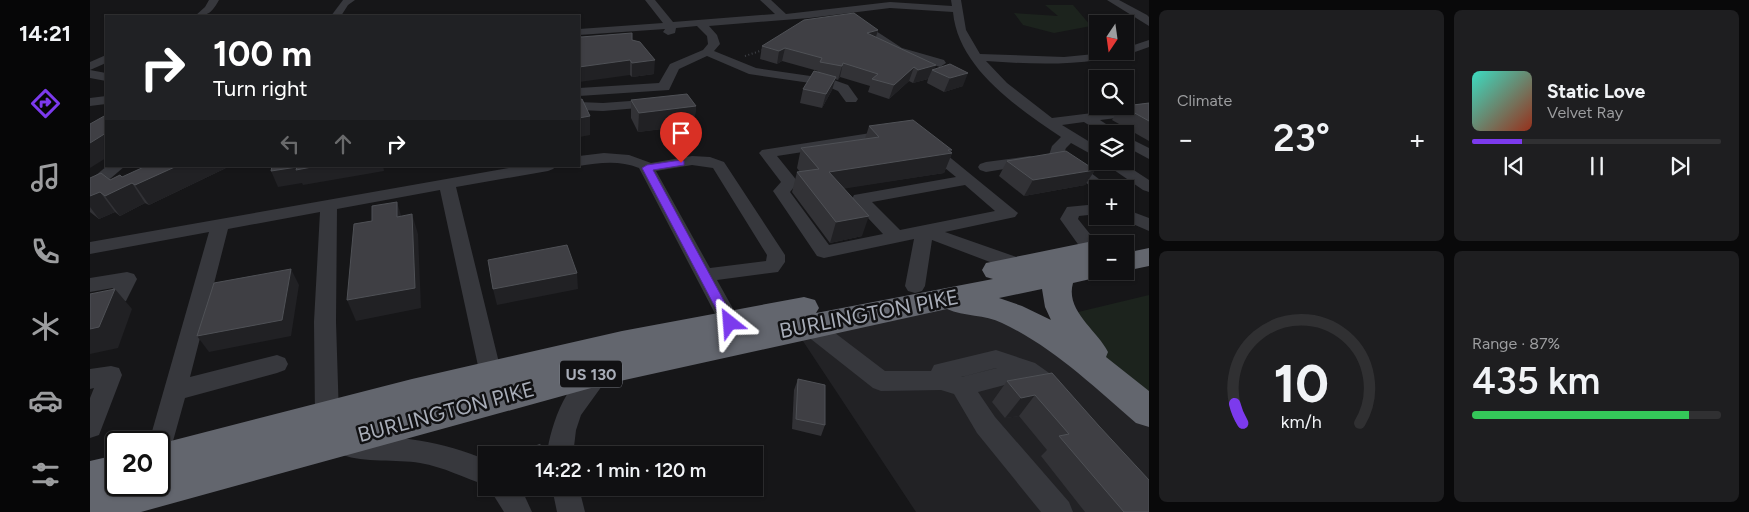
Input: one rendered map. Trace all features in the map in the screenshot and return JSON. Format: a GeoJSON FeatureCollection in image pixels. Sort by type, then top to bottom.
{"type":"FeatureCollection","features":[{"type":"Feature","properties":{"kind":"highway"},"geometry":{"type":"LineString","coordinates":[[1134,242],[1149,239]]}},
{"type":"Feature","properties":{"kind":"highway","name":"BURLINGTON PIKE"},"geometry":{"type":"LineString","coordinates":[[170,482],[602,371],[810,326],[1018,265],[1089,257]]}},
{"type":"Feature","properties":{"kind":"highway"},"geometry":{"type":"LineString","coordinates":[[1134,260],[1149,257]]}},
{"type":"Feature","properties":{"kind":"highway","name":"BURLINGTON PIKE"},"geometry":{"type":"LineString","coordinates":[[170,459],[327,417],[622,344],[730,323],[922,294],[1060,277],[1089,260]]}},
{"type":"Feature","properties":{"kind":"highway"},"geometry":{"type":"LineString","coordinates":[[1060,277],[1056,283],[1057,297],[1073,330],[1096,356],[1149,407]]}},
{"type":"Feature","properties":{"kind":"highway"},"geometry":{"type":"LineString","coordinates":[[922,294],[975,304],[1014,315],[1032,323],[1054,337],[1149,412]]}},
{"type":"Feature","properties":{"kind":"highway","name":"BURLINGTON PIKE"},"geometry":{"type":"LineString","coordinates":[[90,480],[105,487]]}},
{"type":"Feature","properties":{"kind":"highway","name":"BURLINGTON PIKE"},"geometry":{"type":"LineString","coordinates":[[90,506],[117,496]]}},
{"type":"Feature","properties":{"kind":"street"},"geometry":{"type":"LineString","coordinates":[[201,15],[214,0]]}},
{"type":"Feature","properties":{"kind":"street"},"geometry":{"type":"LineString","coordinates":[[337,15],[345,3],[350,0]]}},
{"type":"Feature","properties":{"kind":"street"},"geometry":{"type":"LineString","coordinates":[[580,38],[612,40],[664,34],[671,31],[670,25],[650,0]]}},
{"type":"Feature","properties":{"kind":"street"},"geometry":{"type":"LineString","coordinates":[[765,0],[784,17]]}},
{"type":"Feature","properties":{"kind":"street"},"geometry":{"type":"LineString","coordinates":[[1112,0],[1143,17],[1149,24]]}},
{"type":"Feature","properties":{"kind":"street"},"geometry":{"type":"LineString","coordinates":[[580,32],[727,22],[890,5],[957,5],[962,32],[976,57],[1011,93],[1070,137],[1089,149]]}},
{"type":"Feature","properties":{"kind":"street"},"geometry":{"type":"LineString","coordinates":[[840,11],[898,50],[940,63]]}},
{"type":"Feature","properties":{"kind":"street"},"geometry":{"type":"LineString","coordinates":[[727,22],[739,26],[792,25],[821,20],[824,17],[821,13]]}},
{"type":"Feature","properties":{"kind":"street"},"geometry":{"type":"LineString","coordinates":[[664,88],[674,67],[707,52],[714,44],[712,35],[701,24]]}},
{"type":"Feature","properties":{"kind":"street"},"geometry":{"type":"LineString","coordinates":[[976,57],[1036,61],[1082,59],[1135,50],[1149,43]]}},
{"type":"Feature","properties":{"kind":"street"},"geometry":{"type":"LineString","coordinates":[[707,52],[753,71],[827,82],[842,88],[851,99]]}},
{"type":"Feature","properties":{"kind":"street"},"geometry":{"type":"LineString","coordinates":[[90,66],[105,60]]}},
{"type":"Feature","properties":{"kind":"street"},"geometry":{"type":"LineString","coordinates":[[90,74],[105,76]]}},
{"type":"Feature","properties":{"kind":"street"},"geometry":{"type":"LineString","coordinates":[[580,92],[664,88]]}},
{"type":"Feature","properties":{"kind":"street"},"geometry":{"type":"LineString","coordinates":[[580,106],[604,107],[658,103],[667,94],[664,88]]}},
{"type":"Feature","properties":{"kind":"street"},"geometry":{"type":"LineString","coordinates":[[90,102],[105,100]]}},
{"type":"Feature","properties":{"kind":"street"},"geometry":{"type":"LineString","coordinates":[[1051,122],[1147,112]]}},
{"type":"Feature","properties":{"kind":"street"},"geometry":{"type":"LineString","coordinates":[[1086,118],[1098,125]]}},
{"type":"Feature","properties":{"kind":"street"},"geometry":{"type":"LineString","coordinates":[[909,131],[1009,213],[924,230],[824,252],[781,191],[790,182],[768,153],[909,131]]}},
{"type":"Feature","properties":{"kind":"street"},"geometry":{"type":"LineString","coordinates":[[1057,155],[1059,146],[1070,137]]}},
{"type":"Feature","properties":{"kind":"street"},"geometry":{"type":"LineString","coordinates":[[1134,145],[1149,154]]}},
{"type":"Feature","properties":{"kind":"street"},"geometry":{"type":"LineString","coordinates":[[986,167],[1057,155],[1092,180]]}},
{"type":"Feature","properties":{"kind":"street"},"geometry":{"type":"LineString","coordinates":[[580,161],[598,158],[624,158],[645,165],[730,323]]}},
{"type":"Feature","properties":{"kind":"street"},"geometry":{"type":"LineString","coordinates":[[647,168],[698,160],[710,161],[719,165],[776,255],[776,262],[771,267],[704,275]]}},
{"type":"Feature","properties":{"kind":"street"},"geometry":{"type":"LineString","coordinates":[[90,248],[542,167]]}},
{"type":"Feature","properties":{"kind":"street"},"geometry":{"type":"LineString","coordinates":[[1123,170],[1149,187]]}},
{"type":"Feature","properties":{"kind":"street"},"geometry":{"type":"LineString","coordinates":[[90,189],[122,172]]}},
{"type":"Feature","properties":{"kind":"street"},"geometry":{"type":"LineString","coordinates":[[896,237],[860,199],[969,180]]}},
{"type":"Feature","properties":{"kind":"street"},"geometry":{"type":"LineString","coordinates":[[447,184],[491,376]]}},
{"type":"Feature","properties":{"kind":"street"},"geometry":{"type":"LineString","coordinates":[[327,417],[325,322],[329,206]]}},
{"type":"Feature","properties":{"kind":"street"},"geometry":{"type":"LineString","coordinates":[[1089,210],[1072,211],[1069,219],[1089,246]]}},
{"type":"Feature","properties":{"kind":"street"},"geometry":{"type":"LineString","coordinates":[[1134,218],[1149,225]]}},
{"type":"Feature","properties":{"kind":"street"},"geometry":{"type":"LineString","coordinates":[[164,431],[220,225]]}},
{"type":"Feature","properties":{"kind":"street"},"geometry":{"type":"LineString","coordinates":[[924,230],[1018,265]]}},
{"type":"Feature","properties":{"kind":"street"},"geometry":{"type":"LineString","coordinates":[[922,294],[924,230]]}},
{"type":"Feature","properties":{"kind":"street"},"geometry":{"type":"LineString","coordinates":[[90,285],[127,279],[119,296]]}},
{"type":"Feature","properties":{"kind":"street"},"geometry":{"type":"LineString","coordinates":[[810,326],[881,381],[951,384],[1027,370],[1051,387],[1067,408]]}},
{"type":"Feature","properties":{"kind":"street"},"geometry":{"type":"LineString","coordinates":[[175,391],[277,364]]}},
{"type":"Feature","properties":{"kind":"street"},"geometry":{"type":"LineString","coordinates":[[556,446],[569,411],[583,390],[602,371]]}},
{"type":"Feature","properties":{"kind":"street"},"geometry":{"type":"LineString","coordinates":[[90,379],[112,375],[90,427]]}},
{"type":"Feature","properties":{"kind":"street"},"geometry":{"type":"LineString","coordinates":[[951,384],[1059,512]]}},
{"type":"Feature","properties":{"kind":"street"},"geometry":{"type":"LineString","coordinates":[[308,448],[361,447],[420,450],[444,455],[478,469]]}},
{"type":"Feature","properties":{"kind":"street"},"geometry":{"type":"LineString","coordinates":[[510,496],[518,512]]}},
{"type":"Feature","properties":{"kind":"street"},"geometry":{"type":"LineString","coordinates":[[568,496],[571,512]]}},
{"type":"Feature","properties":{"kind":"path"},"geometry":{"type":"LineString","coordinates":[[728,62],[760,50],[769,49]]}},
{"type":"Feature","properties":{"kind":"shaded area"},"geometry":{"type":"Polygon","coordinates":[[[1045,5],[1073,5],[1089,24],[1089,26],[1054,33],[1023,25],[1014,13],[1058,16],[1045,5]]]}},
{"type":"Feature","properties":{"kind":"shaded area"},"geometry":{"type":"Polygon","coordinates":[[[1149,295],[1149,410],[1049,319],[1149,295]]]}},
{"type":"Feature","properties":{"kind":"shaded area"},"geometry":{"type":"Polygon","coordinates":[[[929,301],[990,307],[1149,412],[1149,512],[916,512],[795,329],[929,301]]]}},
{"type":"Feature","properties":{"kind":"building"},"geometry":{"type":"Polygon","coordinates":[[[854,13],[878,30],[867,33],[936,65],[918,70],[914,67],[894,85],[872,79],[878,74],[843,63],[842,66],[820,62],[822,58],[785,48],[779,51],[762,46],[804,20],[854,13]]]}},
{"type":"Feature","properties":{"kind":"building"},"geometry":{"type":"Polygon","coordinates":[[[632,33],[632,40],[640,42],[655,60],[632,63],[630,60],[580,67],[580,35],[581,37],[632,33]]]}},
{"type":"Feature","properties":{"kind":"building"},"geometry":{"type":"Polygon","coordinates":[[[950,64],[968,73],[950,78],[932,70],[950,64]]]}},
{"type":"Feature","properties":{"kind":"building"},"geometry":{"type":"Polygon","coordinates":[[[814,71],[836,77],[826,94],[803,89],[814,71]]]}},
{"type":"Feature","properties":{"kind":"building"},"geometry":{"type":"Polygon","coordinates":[[[687,94],[696,106],[639,113],[631,100],[687,94]]]}},
{"type":"Feature","properties":{"kind":"building"},"geometry":{"type":"Polygon","coordinates":[[[582,99],[590,116],[580,118],[580,100],[582,99]]]}},
{"type":"Feature","properties":{"kind":"building"},"geometry":{"type":"Polygon","coordinates":[[[1149,103],[1149,121],[1134,113],[1134,105],[1149,103]]]}},
{"type":"Feature","properties":{"kind":"building"},"geometry":{"type":"Polygon","coordinates":[[[105,116],[105,134],[90,143],[90,124],[105,116]]]}},
{"type":"Feature","properties":{"kind":"building"},"geometry":{"type":"Polygon","coordinates":[[[913,120],[952,150],[948,150],[952,153],[829,172],[869,216],[836,222],[797,172],[819,169],[801,148],[879,137],[869,126],[913,120]]]}},
{"type":"Feature","properties":{"kind":"building"},"geometry":{"type":"Polygon","coordinates":[[[1066,151],[1089,166],[1089,170],[1095,170],[1033,180],[1007,161],[1066,151]]]}},
{"type":"Feature","properties":{"kind":"building"},"geometry":{"type":"Polygon","coordinates":[[[144,167],[175,167],[135,185],[132,183],[105,196],[100,192],[90,196],[90,178],[101,173],[110,180],[120,175],[122,177],[144,167]]]}},
{"type":"Feature","properties":{"kind":"building"},"geometry":{"type":"Polygon","coordinates":[[[272,167],[297,167],[271,171],[272,167]]]}},
{"type":"Feature","properties":{"kind":"building"},"geometry":{"type":"Polygon","coordinates":[[[297,167],[312,167],[296,170],[297,167]]]}},
{"type":"Feature","properties":{"kind":"building"},"geometry":{"type":"Polygon","coordinates":[[[397,202],[397,217],[412,214],[415,288],[347,300],[354,224],[372,221],[372,206],[397,202]]]}},
{"type":"Feature","properties":{"kind":"building"},"geometry":{"type":"Polygon","coordinates":[[[567,245],[577,273],[493,289],[488,260],[567,245]]]}},
{"type":"Feature","properties":{"kind":"building"},"geometry":{"type":"Polygon","coordinates":[[[291,269],[282,320],[197,336],[214,283],[291,269]]]}},
{"type":"Feature","properties":{"kind":"building"},"geometry":{"type":"Polygon","coordinates":[[[115,289],[99,327],[90,329],[90,294],[115,289]]]}},
{"type":"Feature","properties":{"kind":"building"},"geometry":{"type":"Polygon","coordinates":[[[1052,373],[1149,480],[1149,512],[1124,512],[1059,436],[1069,434],[1035,395],[1021,398],[1007,381],[1052,373]]]}},
{"type":"Feature","properties":{"kind":"building"},"geometry":{"type":"Polygon","coordinates":[[[798,379],[825,385],[825,425],[796,419],[798,379]]]}},
{"type":"Feature","properties":{"kind":"route"},"geometry":{"type":"LineString","coordinates":[[681,163],[647,168],[730,323]]}}]}
